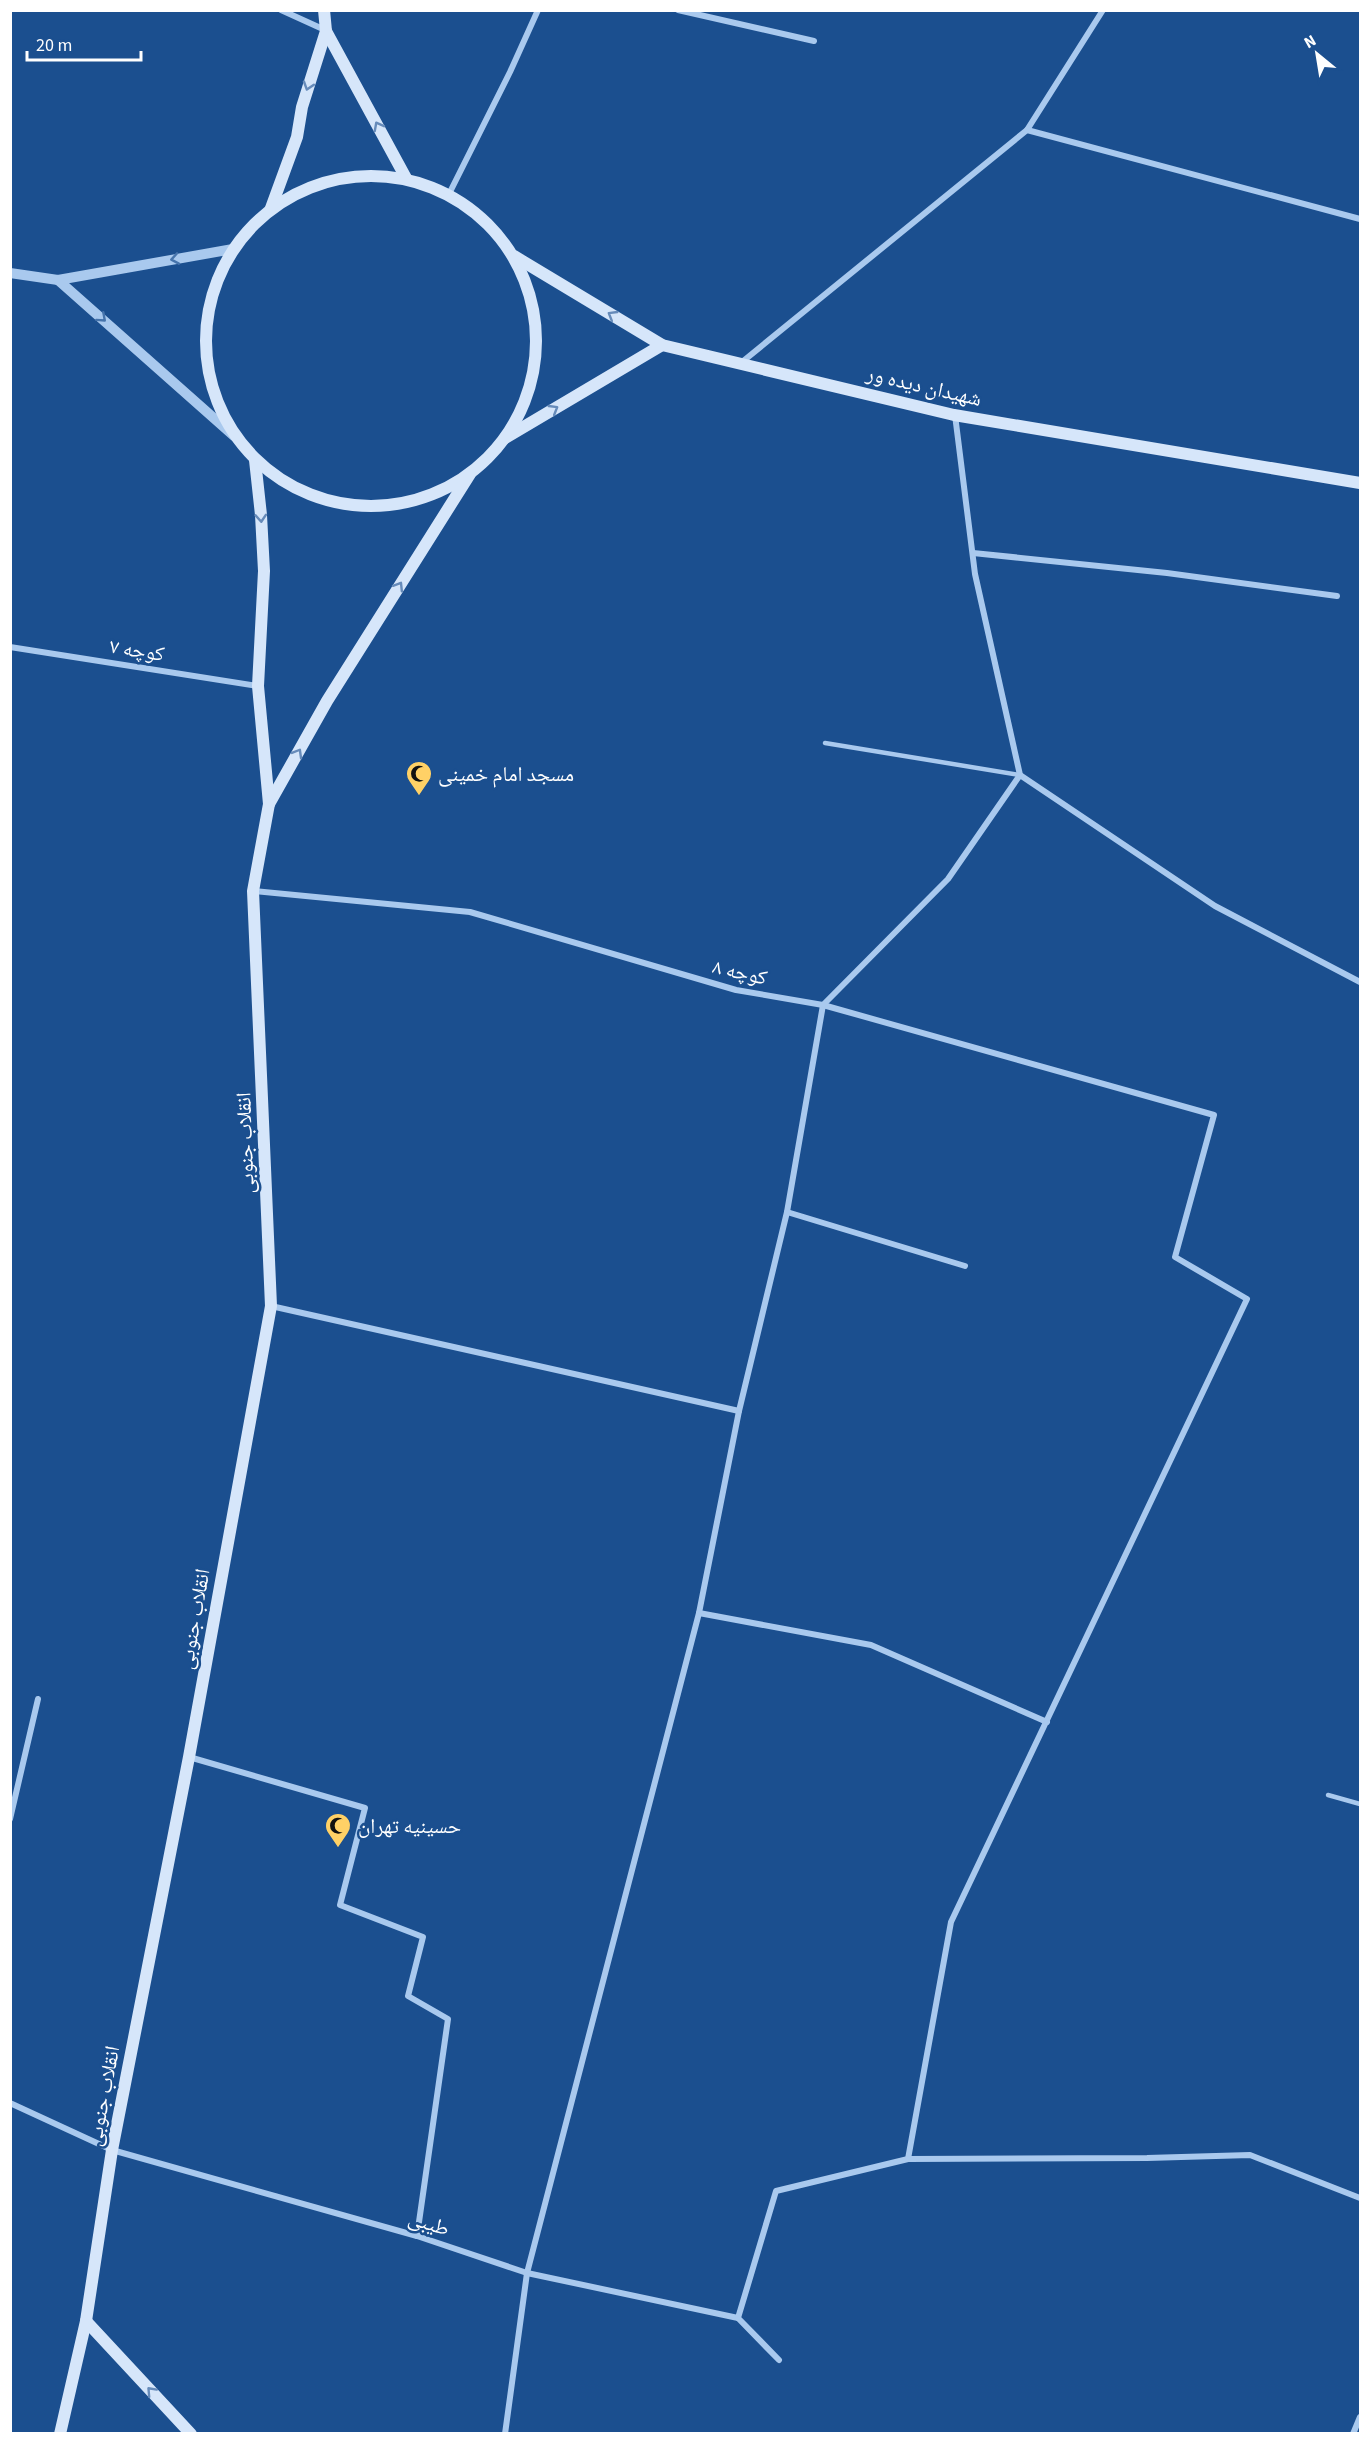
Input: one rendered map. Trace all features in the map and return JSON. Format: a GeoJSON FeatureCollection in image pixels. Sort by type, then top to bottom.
{"type":"FeatureCollection","features":[{"type":"Feature","properties":{"kind":"main road"},"geometry":{"type":"LineString","coordinates":[[324,10],[326,31],[405,178]]}},
{"type":"Feature","properties":{"kind":"main road"},"geometry":{"type":"LineString","coordinates":[[271,208],[297,136],[302,107],[326,31]]}},
{"type":"Feature","properties":{"kind":"main road"},"geometry":{"type":"LineString","coordinates":[[470,473],[429,496],[383,506],[337,503],[292,488],[255,460],[234,436],[212,392],[204,343],[211,294],[233,249],[271,208],[312,186],[358,175],[405,178],[449,194],[486,220],[514,256],[533,301],[537,349],[528,396],[504,439]]}},
{"type":"Feature","properties":{"kind":"main road","name":"شهیدان دیده ور"},"geometry":{"type":"LineString","coordinates":[[514,256],[662,345],[954,415],[1360,483]]}},
{"type":"Feature","properties":{"kind":"main road"},"geometry":{"type":"LineString","coordinates":[[269,804],[327,701],[470,473],[504,439],[662,345]]}},
{"type":"Feature","properties":{"kind":"main road"},"geometry":{"type":"LineString","coordinates":[[255,460],[264,571],[258,686],[269,804]]}},
{"type":"Feature","properties":{"kind":"main road","name":"انقلاب جنوبی"},"geometry":{"type":"LineString","coordinates":[[60,2433],[86,2321],[112,2150],[189,1756],[271,1306],[253,891],[269,804]]}},
{"type":"Feature","properties":{"kind":"main road"},"geometry":{"type":"LineString","coordinates":[[86,2321],[191,2433]]}},
{"type":"Feature","properties":{"kind":"street"},"geometry":{"type":"LineString","coordinates":[[282,10],[326,31]]}},
{"type":"Feature","properties":{"kind":"street"},"geometry":{"type":"LineString","coordinates":[[449,194],[538,10]]}},
{"type":"Feature","properties":{"kind":"street"},"geometry":{"type":"LineString","coordinates":[[678,10],[814,41]]}},
{"type":"Feature","properties":{"kind":"street"},"geometry":{"type":"LineString","coordinates":[[741,363],[1027,130],[1103,10]]}},
{"type":"Feature","properties":{"kind":"street"},"geometry":{"type":"LineString","coordinates":[[1027,130],[1360,219]]}},
{"type":"Feature","properties":{"kind":"street"},"geometry":{"type":"LineString","coordinates":[[10,273],[58,279],[233,249]]}},
{"type":"Feature","properties":{"kind":"street"},"geometry":{"type":"LineString","coordinates":[[58,279],[234,436]]}},
{"type":"Feature","properties":{"kind":"street"},"geometry":{"type":"LineString","coordinates":[[954,415],[975,574],[1020,775],[1215,906],[1360,982]]}},
{"type":"Feature","properties":{"kind":"street"},"geometry":{"type":"LineString","coordinates":[[973,553],[1167,573],[1337,596]]}},
{"type":"Feature","properties":{"kind":"street","name":"کوچه ۷"},"geometry":{"type":"LineString","coordinates":[[10,647],[258,686]]}},
{"type":"Feature","properties":{"kind":"street"},"geometry":{"type":"LineString","coordinates":[[505,2433],[527,2273],[699,1613],[739,1411],[787,1212],[823,1005],[948,879],[1020,775]]}},
{"type":"Feature","properties":{"kind":"street","name":"کوچه ۸"},"geometry":{"type":"LineString","coordinates":[[253,891],[470,912],[736,990],[823,1005],[1214,1114],[1175,1257],[1246,1299],[1047,1722]]}},
{"type":"Feature","properties":{"kind":"street"},"geometry":{"type":"LineString","coordinates":[[787,1212],[965,1266]]}},
{"type":"Feature","properties":{"kind":"street"},"geometry":{"type":"LineString","coordinates":[[271,1306],[739,1411]]}},
{"type":"Feature","properties":{"kind":"street"},"geometry":{"type":"LineString","coordinates":[[699,1613],[871,1645],[1047,1722],[951,1922],[908,2159]]}},
{"type":"Feature","properties":{"kind":"street"},"geometry":{"type":"LineString","coordinates":[[10,1819],[38,1699]]}},
{"type":"Feature","properties":{"kind":"street"},"geometry":{"type":"LineString","coordinates":[[189,1756],[365,1808],[340,1905],[423,1937],[408,1996],[448,2019],[417,2236]]}},
{"type":"Feature","properties":{"kind":"street","name":"طیبی"},"geometry":{"type":"LineString","coordinates":[[10,2103],[112,2150],[417,2236],[527,2273],[738,2318]]}},
{"type":"Feature","properties":{"kind":"street"},"geometry":{"type":"LineString","coordinates":[[779,2360],[738,2318],[776,2191],[908,2159],[1250,2155],[1360,2198]]}},
{"type":"Feature","properties":{"kind":"street"},"geometry":{"type":"LineString","coordinates":[[1353,2433],[1360,2417]]}},
{"type":"Feature","properties":{"kind":"lane"},"geometry":{"type":"LineString","coordinates":[[825,743],[1020,775]]}},
{"type":"Feature","properties":{"kind":"lane"},"geometry":{"type":"LineString","coordinates":[[1328,1796],[1360,1804]]}},
{"type":"Feature","properties":{"kind":"place","name":"مسجد امام خمینی"},"geometry":{"type":"Point","coordinates":[419,797]}},
{"type":"Feature","properties":{"kind":"place","name":"حسینیه تهران"},"geometry":{"type":"Point","coordinates":[338,1849]}}]}
